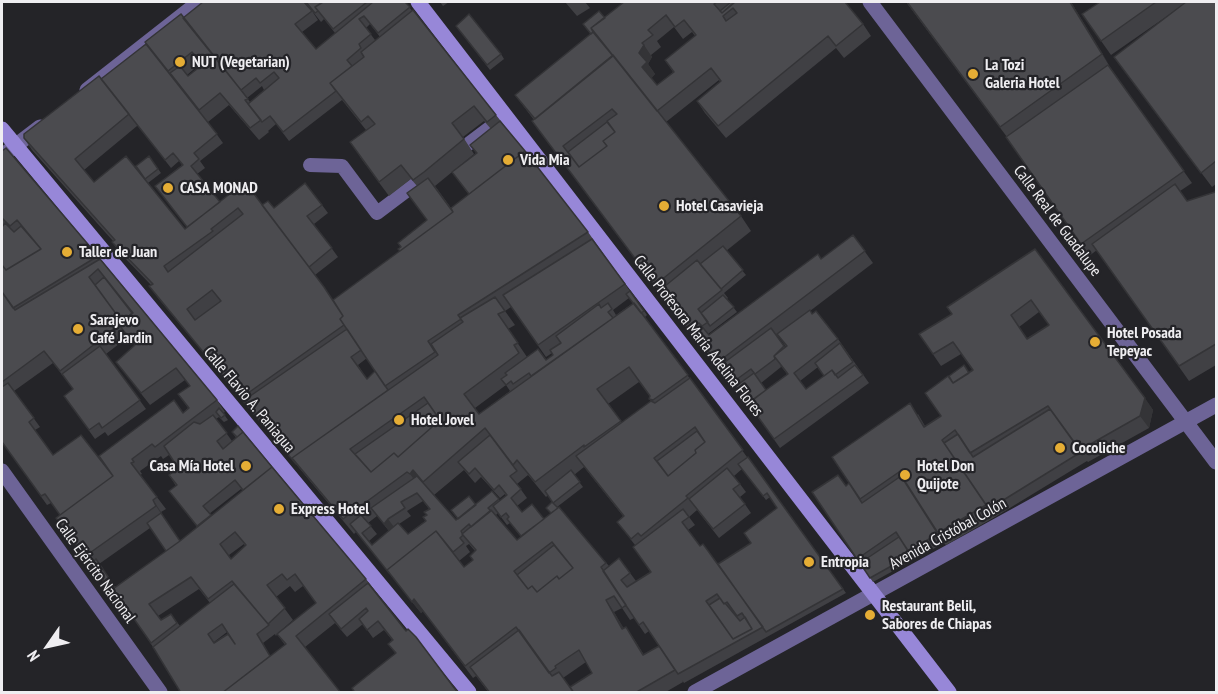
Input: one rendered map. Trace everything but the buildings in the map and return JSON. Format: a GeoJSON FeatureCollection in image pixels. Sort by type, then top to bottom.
{"type":"FeatureCollection","features":[{"type":"Feature","properties":{"kind":"street"},"geometry":{"type":"LineString","coordinates":[[79,96],[199,2]]}},
{"type":"Feature","properties":{"kind":"street","name":"Calle Profesora María Adelina Flores"},"geometry":{"type":"LineString","coordinates":[[418,2],[949,693]]}},
{"type":"Feature","properties":{"kind":"street","name":"Calle Real de Guadalupe"},"geometry":{"type":"LineString","coordinates":[[870,2],[1216,462]]}},
{"type":"Feature","properties":{"kind":"street"},"geometry":{"type":"LineString","coordinates":[[2,156],[52,118]]}},
{"type":"Feature","properties":{"kind":"street","name":"Calle Flavio A. Paniagua"},"geometry":{"type":"LineString","coordinates":[[2,129],[202,380],[469,693]]}},
{"type":"Feature","properties":{"kind":"street","name":"Avenida Cristóbal Colón"},"geometry":{"type":"LineString","coordinates":[[695,693],[1216,405]]}},
{"type":"Feature","properties":{"kind":"street","name":"Calle Ejército Nacional"},"geometry":{"type":"LineString","coordinates":[[2,471],[160,693]]}},
{"type":"Feature","properties":{"kind":"lane"},"geometry":{"type":"LineString","coordinates":[[310,165],[342,166],[377,213],[506,116]]}},
{"type":"Feature","properties":{"kind":"place","name":"NUT (Vegetarian)"},"geometry":{"type":"Point","coordinates":[180,62]}},
{"type":"Feature","properties":{"kind":"place","name":"La Tozi Galeria Hotel"},"geometry":{"type":"Point","coordinates":[973,74]}},
{"type":"Feature","properties":{"kind":"place","name":"Vida Mia"},"geometry":{"type":"Point","coordinates":[508,160]}},
{"type":"Feature","properties":{"kind":"place","name":"CASA MONAD"},"geometry":{"type":"Point","coordinates":[168,188]}},
{"type":"Feature","properties":{"kind":"place","name":"Hotel Casavieja"},"geometry":{"type":"Point","coordinates":[664,206]}},
{"type":"Feature","properties":{"kind":"place","name":"Taller de Juan"},"geometry":{"type":"Point","coordinates":[67,252]}},
{"type":"Feature","properties":{"kind":"place","name":"Sarajevo Café Jardin"},"geometry":{"type":"Point","coordinates":[78,329]}},
{"type":"Feature","properties":{"kind":"place","name":"Hotel Posada Tepeyac"},"geometry":{"type":"Point","coordinates":[1095,342]}},
{"type":"Feature","properties":{"kind":"place","name":"Hotel Jovel"},"geometry":{"type":"Point","coordinates":[399,420]}},
{"type":"Feature","properties":{"kind":"place","name":"Cocoliche"},"geometry":{"type":"Point","coordinates":[1060,448]}},
{"type":"Feature","properties":{"kind":"place","name":"Casa Mía Hotel"},"geometry":{"type":"Point","coordinates":[246,466]}},
{"type":"Feature","properties":{"kind":"place","name":"Hotel Don Quijote"},"geometry":{"type":"Point","coordinates":[905,475]}},
{"type":"Feature","properties":{"kind":"place","name":"Express Hotel"},"geometry":{"type":"Point","coordinates":[279,509]}},
{"type":"Feature","properties":{"kind":"place","name":"Entropia"},"geometry":{"type":"Point","coordinates":[809,562]}},
{"type":"Feature","properties":{"kind":"place","name":"Restaurant Belil, Sabores de Chiapas"},"geometry":{"type":"Point","coordinates":[870,615]}}]}
